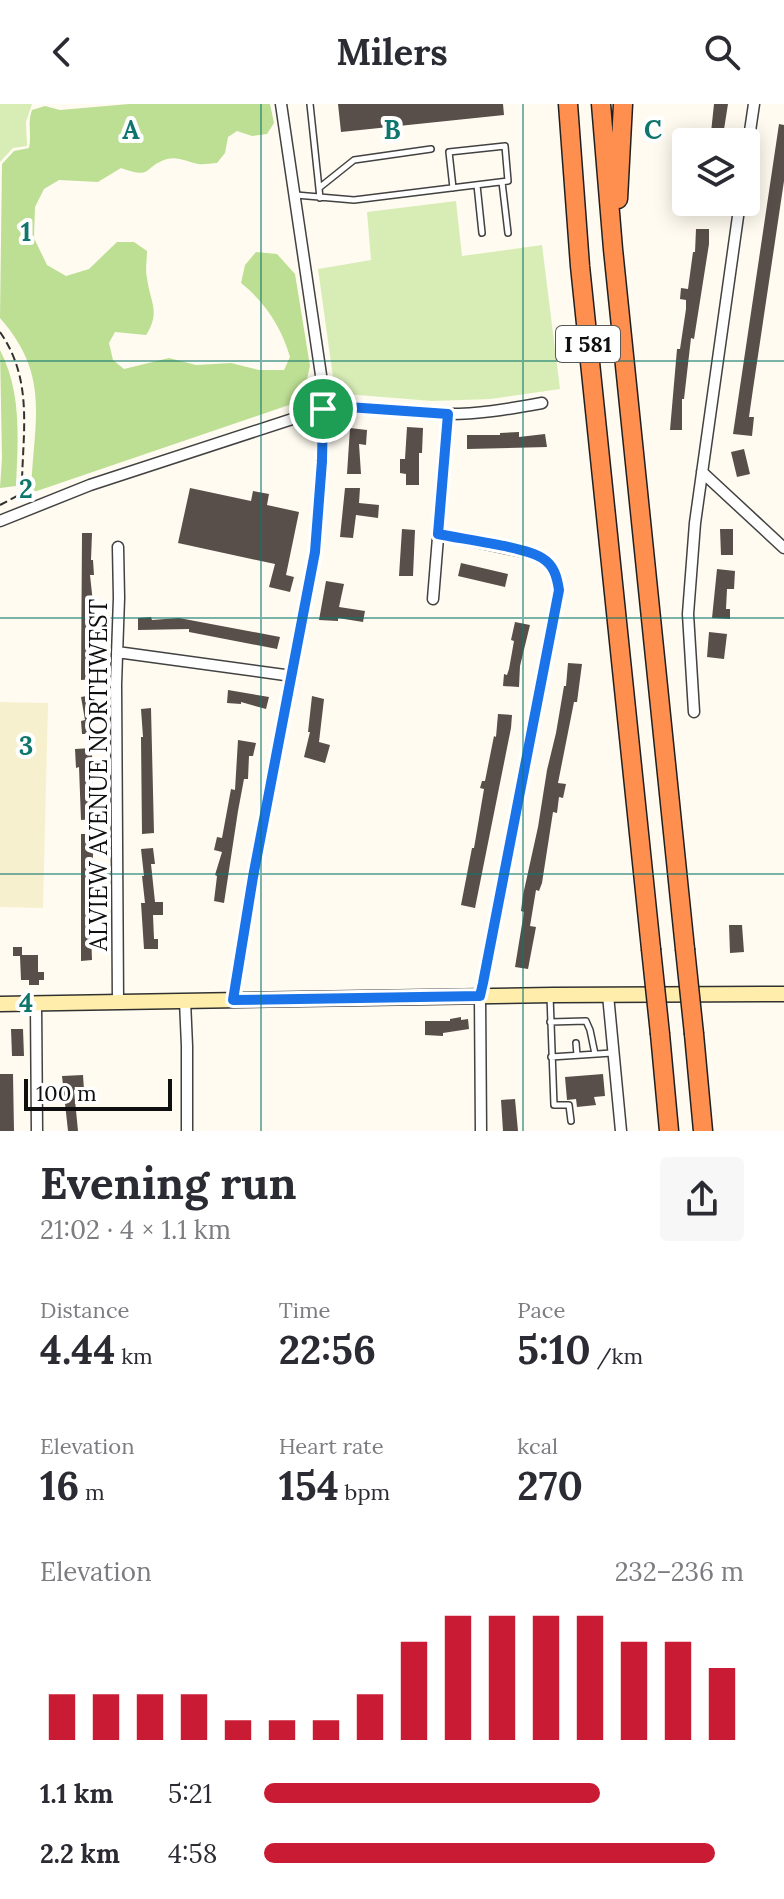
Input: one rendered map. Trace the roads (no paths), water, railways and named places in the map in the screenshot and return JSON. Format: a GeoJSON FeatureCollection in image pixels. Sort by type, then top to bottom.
{"type":"FeatureCollection","features":[{"type":"Feature","properties":{"kind":"highway","name":"I 581"},"geometry":{"type":"LineString","coordinates":[[568,104],[580,266],[669,1131]]}},
{"type":"Feature","properties":{"kind":"highway","name":"I 581"},"geometry":{"type":"LineString","coordinates":[[601,104],[703,1131]]}},
{"type":"Feature","properties":{"kind":"highway"},"geometry":{"type":"LineString","coordinates":[[613,249],[623,104]]}},
{"type":"Feature","properties":{"kind":"main road"},"geometry":{"type":"LineString","coordinates":[[0,1004],[784,994]]}},
{"type":"Feature","properties":{"kind":"street"},"geometry":{"type":"LineString","coordinates":[[233,1000],[253,877],[315,552],[323,446],[321,375],[281,104]]}},
{"type":"Feature","properties":{"kind":"street"},"geometry":{"type":"LineString","coordinates":[[750,128],[754,104]]}},
{"type":"Feature","properties":{"kind":"street"},"geometry":{"type":"LineString","coordinates":[[694,712],[688,614],[702,472],[738,216]]}},
{"type":"Feature","properties":{"kind":"street"},"geometry":{"type":"LineString","coordinates":[[0,521],[90,485],[323,409],[348,407],[448,414],[542,403]]}},
{"type":"Feature","properties":{"kind":"street"},"geometry":{"type":"LineString","coordinates":[[433,599],[448,414]]}},
{"type":"Feature","properties":{"kind":"street"},"geometry":{"type":"LineString","coordinates":[[702,472],[784,548]]}},
{"type":"Feature","properties":{"kind":"street"},"geometry":{"type":"LineString","coordinates":[[438,534],[534,554],[554,570],[559,590],[480,996],[481,1131]]}},
{"type":"Feature","properties":{"kind":"street","name":"ALVIEW AVENUE NORTHWEST"},"geometry":{"type":"LineString","coordinates":[[118,547],[118,1002]]}},
{"type":"Feature","properties":{"kind":"street"},"geometry":{"type":"LineString","coordinates":[[117,652],[292,676]]}},
{"type":"Feature","properties":{"kind":"street"},"geometry":{"type":"LineString","coordinates":[[608,995],[621,1131]]}},
{"type":"Feature","properties":{"kind":"street"},"geometry":{"type":"LineString","coordinates":[[185,1001],[187,1131]]}},
{"type":"Feature","properties":{"kind":"street"},"geometry":{"type":"LineString","coordinates":[[36,1003],[37,1131]]}},
{"type":"Feature","properties":{"kind":"lane"},"geometry":{"type":"LineString","coordinates":[[310,104],[320,198]]}},
{"type":"Feature","properties":{"kind":"lane"},"geometry":{"type":"LineString","coordinates":[[295,195],[354,200],[453,188],[502,182],[508,181],[505,146],[449,152],[453,188]]}},
{"type":"Feature","properties":{"kind":"lane"},"geometry":{"type":"LineString","coordinates":[[319,188],[354,160],[431,149]]}},
{"type":"Feature","properties":{"kind":"lane"},"geometry":{"type":"LineString","coordinates":[[502,182],[508,233]]}},
{"type":"Feature","properties":{"kind":"lane"},"geometry":{"type":"LineString","coordinates":[[477,185],[482,233]]}},
{"type":"Feature","properties":{"kind":"lane"},"geometry":{"type":"LineString","coordinates":[[550,995],[554,1105],[569,1105],[571,1121]]}},
{"type":"Feature","properties":{"kind":"lane"},"geometry":{"type":"LineString","coordinates":[[550,1022],[586,1021],[595,1054]]}},
{"type":"Feature","properties":{"kind":"lane"},"geometry":{"type":"LineString","coordinates":[[576,1043],[577,1055]]}},
{"type":"Feature","properties":{"kind":"lane"},"geometry":{"type":"LineString","coordinates":[[551,1057],[612,1053]]}}]}
